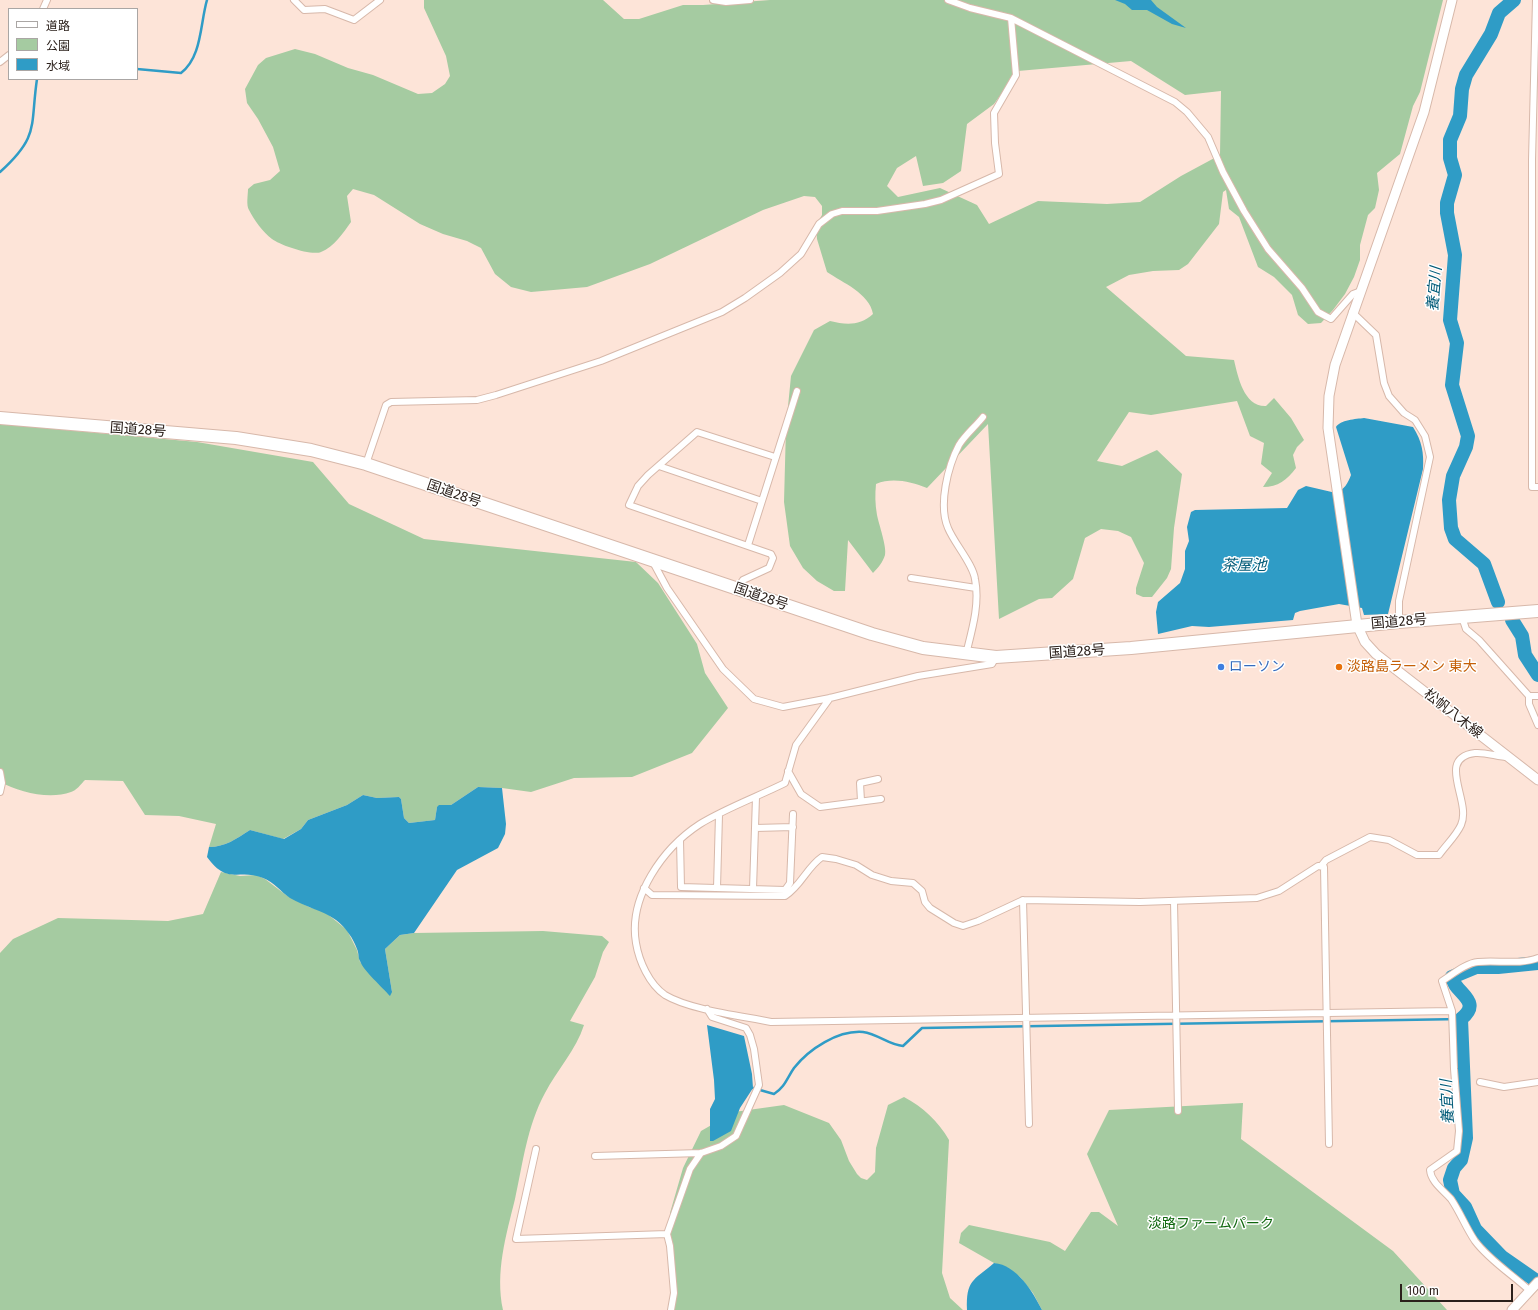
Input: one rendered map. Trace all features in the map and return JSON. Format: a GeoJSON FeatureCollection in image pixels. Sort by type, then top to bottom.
{"type":"FeatureCollection","features":[{"type":"Feature","properties":{"kind":"highway","name":"国道28号"},"geometry":{"type":"LineString","coordinates":[[0,418],[236,438],[311,450],[366,464],[882,638],[923,648],[966,654],[996,657],[1131,648],[1399,622],[1538,611]]}},
{"type":"Feature","properties":{"kind":"street"},"geometry":{"type":"LineString","coordinates":[[294,0],[304,10],[325,9],[354,20],[380,0]]}},
{"type":"Feature","properties":{"kind":"street"},"geometry":{"type":"LineString","coordinates":[[713,0],[726,2],[750,0]]}},
{"type":"Feature","properties":{"kind":"street"},"geometry":{"type":"LineString","coordinates":[[948,0],[970,8],[1010,18],[1146,88],[1163,95],[1187,112],[1208,138],[1223,172],[1252,226],[1273,255],[1302,288],[1318,312],[1331,319],[1353,294],[1361,291]]}},
{"type":"Feature","properties":{"kind":"street"},"geometry":{"type":"LineString","coordinates":[[1357,626],[1328,428],[1329,396],[1335,364],[1352,312],[1361,291],[1424,112],[1452,0]]}},
{"type":"Feature","properties":{"kind":"street"},"geometry":{"type":"LineString","coordinates":[[1536,0],[1532,487],[1538,487]]}},
{"type":"Feature","properties":{"kind":"street"},"geometry":{"type":"LineString","coordinates":[[366,464],[386,405],[391,402],[477,400],[602,361],[722,312],[745,298],[780,273],[801,254],[819,224],[832,214],[842,211],[877,210],[924,204],[941,200],[999,174],[995,143],[994,113],[1016,76],[1010,18]]}},
{"type":"Feature","properties":{"kind":"street"},"geometry":{"type":"LineString","coordinates":[[0,62],[8,55]]}},
{"type":"Feature","properties":{"kind":"street"},"geometry":{"type":"LineString","coordinates":[[1352,312],[1376,335],[1384,383],[1389,396],[1404,413],[1415,420],[1425,436],[1430,457],[1399,600],[1399,622]]}},
{"type":"Feature","properties":{"kind":"street"},"geometry":{"type":"LineString","coordinates":[[748,545],[797,390]]}},
{"type":"Feature","properties":{"kind":"street"},"geometry":{"type":"LineString","coordinates":[[966,654],[973,625],[976,588],[975,578],[947,526],[944,502],[945,482],[959,444],[983,417]]}},
{"type":"Feature","properties":{"kind":"street"},"geometry":{"type":"LineString","coordinates":[[737,589],[743,580],[769,568],[773,558],[771,554],[629,505],[638,486],[697,432],[775,457]]}},
{"type":"Feature","properties":{"kind":"street"},"geometry":{"type":"LineString","coordinates":[[659,466],[762,501]]}},
{"type":"Feature","properties":{"kind":"street"},"geometry":{"type":"LineString","coordinates":[[653,562],[667,588],[723,669],[754,699],[783,707],[830,698],[918,676],[992,664],[996,657]]}},
{"type":"Feature","properties":{"kind":"street"},"geometry":{"type":"LineString","coordinates":[[911,578],[976,588]]}},
{"type":"Feature","properties":{"kind":"street"},"geometry":{"type":"LineString","coordinates":[[1462,617],[1466,629],[1479,640],[1529,696],[1529,704],[1538,725]]}},
{"type":"Feature","properties":{"kind":"street","name":"松帆八木線"},"geometry":{"type":"LineString","coordinates":[[1357,626],[1366,642],[1376,654],[1538,780]]}},
{"type":"Feature","properties":{"kind":"street"},"geometry":{"type":"LineString","coordinates":[[1529,696],[1538,696]]}},
{"type":"Feature","properties":{"kind":"street"},"geometry":{"type":"LineString","coordinates":[[830,698],[796,745],[785,783],[701,824],[680,840],[661,862],[644,888],[637,914],[635,938],[641,964],[649,977],[664,994],[707,1009],[771,1022],[1027,1020],[1452,1012]]}},
{"type":"Feature","properties":{"kind":"street"},"geometry":{"type":"LineString","coordinates":[[644,888],[652,895],[785,896],[793,891],[816,861],[822,857],[836,858],[856,865],[872,875],[891,881],[914,883],[922,892],[925,902],[930,908],[954,923],[963,926],[978,921],[1023,900],[1174,901],[1257,898],[1280,891],[1318,866],[1321,866],[1326,860],[1370,837],[1389,840],[1417,855],[1439,855],[1461,824],[1464,804],[1455,773],[1456,764],[1463,756],[1476,753],[1508,758]]}},
{"type":"Feature","properties":{"kind":"street"},"geometry":{"type":"LineString","coordinates":[[788,771],[801,794],[820,808],[881,798]]}},
{"type":"Feature","properties":{"kind":"street"},"geometry":{"type":"LineString","coordinates":[[0,772],[2,783],[0,792]]}},
{"type":"Feature","properties":{"kind":"street"},"geometry":{"type":"LineString","coordinates":[[861,801],[860,783],[878,779]]}},
{"type":"Feature","properties":{"kind":"street"},"geometry":{"type":"LineString","coordinates":[[753,889],[756,797]]}},
{"type":"Feature","properties":{"kind":"street"},"geometry":{"type":"LineString","coordinates":[[717,888],[719,814]]}},
{"type":"Feature","properties":{"kind":"street"},"geometry":{"type":"LineString","coordinates":[[680,840],[681,887],[785,890],[790,883],[794,814]]}},
{"type":"Feature","properties":{"kind":"street"},"geometry":{"type":"LineString","coordinates":[[755,828],[793,827]]}},
{"type":"Feature","properties":{"kind":"street"},"geometry":{"type":"LineString","coordinates":[[1321,866],[1324,866],[1329,1144]]}},
{"type":"Feature","properties":{"kind":"street"},"geometry":{"type":"LineString","coordinates":[[1023,900],[1029,1124]]}},
{"type":"Feature","properties":{"kind":"street"},"geometry":{"type":"LineString","coordinates":[[1174,901],[1178,1111]]}},
{"type":"Feature","properties":{"kind":"street"},"geometry":{"type":"LineString","coordinates":[[1530,1290],[1490,1258],[1475,1241],[1451,1200],[1430,1176],[1430,1170],[1457,1151],[1459,1131],[1452,1012],[1442,980],[1469,964],[1477,962],[1538,958]]}},
{"type":"Feature","properties":{"kind":"street"},"geometry":{"type":"LineString","coordinates":[[595,1156],[701,1152],[721,1146],[736,1136],[759,1085],[754,1049],[750,1035],[746,1028],[712,1017],[707,1009]]}},
{"type":"Feature","properties":{"kind":"street"},"geometry":{"type":"LineString","coordinates":[[1480,1082],[1504,1087],[1538,1082]]}},
{"type":"Feature","properties":{"kind":"street"},"geometry":{"type":"LineString","coordinates":[[536,1149],[516,1239],[667,1234]]}},
{"type":"Feature","properties":{"kind":"street"},"geometry":{"type":"LineString","coordinates":[[671,1310],[674,1293],[670,1246],[667,1234],[690,1169],[701,1152]]}},
{"type":"Feature","properties":{"kind":"street"},"geometry":{"type":"LineString","coordinates":[[1512,1310],[1538,1282]]}},
{"type":"Feature","properties":{"kind":"green space"},"geometry":{"type":"Polygon","coordinates":[[[424,0],[603,0],[624,19],[639,19],[683,5],[770,0],[1443,0],[1420,92],[1413,106],[1400,154],[1377,173],[1379,190],[1375,208],[1368,215],[1360,245],[1360,260],[1354,277],[1345,294],[1321,323],[1308,324],[1298,315],[1292,295],[1274,277],[1258,267],[1239,217],[1229,209],[1226,190],[1223,192],[1219,224],[1188,264],[1179,270],[1153,271],[1129,275],[1106,287],[1186,356],[1234,360],[1243,390],[1252,402],[1258,405],[1266,406],[1274,398],[1291,418],[1304,440],[1297,447],[1293,455],[1296,468],[1282,482],[1273,486],[1263,487],[1272,473],[1261,464],[1264,443],[1250,436],[1237,401],[1151,415],[1129,412],[1097,461],[1122,466],[1157,450],[1182,474],[1174,528],[1171,569],[1167,578],[1152,597],[1143,597],[1136,594],[1136,588],[1144,563],[1131,537],[1118,531],[1101,529],[1085,538],[1073,579],[1052,598],[1039,599],[999,619],[988,424],[927,488],[902,481],[889,481],[876,484],[876,511],[884,541],[885,555],[880,565],[873,573],[848,540],[845,591],[834,591],[817,581],[803,568],[790,546],[784,502],[786,427],[791,376],[814,330],[830,321],[847,324],[858,323],[873,314],[871,307],[861,294],[827,272],[817,239],[816,225],[822,215],[822,206],[815,197],[804,196],[763,210],[650,264],[587,287],[531,292],[511,287],[495,274],[481,248],[467,241],[443,234],[420,224],[374,195],[353,189],[347,196],[351,222],[338,239],[326,250],[316,253],[288,247],[272,239],[265,233],[256,222],[248,208],[248,189],[254,184],[270,180],[280,171],[273,147],[258,119],[247,103],[245,89],[258,65],[266,58],[295,49],[315,54],[348,68],[373,75],[418,94],[432,93],[445,84],[450,76],[446,56],[424,8],[424,0]],[[1131,61],[1018,71],[994,104],[967,124],[961,171],[943,183],[923,186],[916,156],[897,168],[887,186],[898,197],[940,188],[977,205],[989,224],[1038,201],[1107,204],[1140,202],[1181,176],[1220,155],[1221,91],[1185,95],[1131,61]]]}},
{"type":"Feature","properties":{"kind":"green space"},"geometry":{"type":"Polygon","coordinates":[[[0,424],[197,442],[313,462],[349,504],[424,539],[636,562],[658,583],[697,644],[705,673],[728,708],[692,753],[632,777],[574,778],[531,792],[502,788],[478,787],[451,805],[437,807],[435,820],[409,823],[404,818],[401,799],[399,797],[377,798],[363,795],[347,805],[308,820],[301,829],[283,839],[250,830],[230,842],[215,847],[209,847],[216,824],[179,816],[145,815],[123,781],[85,780],[77,789],[73,791],[53,795],[34,794],[8,786],[0,782],[0,424]]]}},
{"type":"Feature","properties":{"kind":"green space"},"geometry":{"type":"Polygon","coordinates":[[[221,872],[240,876],[256,875],[265,879],[286,895],[309,907],[325,912],[347,930],[357,950],[360,962],[392,992],[385,949],[400,935],[414,933],[543,931],[602,936],[609,942],[603,952],[595,977],[570,1021],[584,1025],[581,1034],[545,1093],[534,1118],[523,1158],[505,1240],[500,1282],[503,1310],[0,1310],[0,953],[13,939],[58,918],[168,921],[203,914],[221,872]]]}},
{"type":"Feature","properties":{"kind":"green space"},"geometry":{"type":"Polygon","coordinates":[[[904,1097],[918,1105],[930,1115],[949,1140],[942,1273],[950,1298],[963,1310],[673,1310],[670,1213],[683,1168],[701,1131],[734,1112],[784,1105],[829,1123],[841,1140],[849,1161],[857,1174],[861,1178],[867,1180],[875,1172],[876,1148],[888,1105],[904,1097]]]}},
{"type":"Feature","properties":{"kind":"green space","name":"淡路ファームパーク"},"geometry":{"type":"Polygon","coordinates":[[[1243,1103],[1241,1139],[1393,1251],[1447,1310],[1042,1310],[1033,1293],[1020,1277],[1008,1268],[994,1263],[959,1243],[961,1233],[969,1225],[1050,1242],[1065,1251],[1091,1212],[1099,1212],[1118,1226],[1087,1154],[1109,1110],[1243,1103]]]}},
{"type":"Feature","properties":{"kind":"water"},"geometry":{"type":"Polygon","coordinates":[[[1115,0],[1151,0],[1157,7],[1186,28],[1172,24],[1147,10],[1132,10],[1125,4],[1115,0]]]}},
{"type":"Feature","properties":{"kind":"water","name":"茶屋池"},"geometry":{"type":"Polygon","coordinates":[[[1364,418],[1413,427],[1423,452],[1423,469],[1388,614],[1364,615],[1362,608],[1339,604],[1300,611],[1295,613],[1293,620],[1209,627],[1192,626],[1158,634],[1156,612],[1158,602],[1180,583],[1185,569],[1185,551],[1189,541],[1187,527],[1191,512],[1195,510],[1287,508],[1298,490],[1306,486],[1336,493],[1339,492],[1349,481],[1351,475],[1336,427],[1345,421],[1364,418]]]}},
{"type":"Feature","properties":{"kind":"water"},"geometry":{"type":"Polygon","coordinates":[[[478,787],[502,788],[506,824],[505,834],[498,848],[457,870],[414,933],[400,935],[385,949],[392,992],[390,996],[362,965],[359,960],[358,951],[351,937],[343,926],[336,920],[290,898],[271,882],[263,878],[255,875],[228,874],[221,871],[214,866],[207,857],[209,847],[225,844],[250,830],[284,839],[301,829],[308,820],[347,805],[363,795],[377,798],[399,797],[401,799],[404,818],[409,823],[435,820],[437,807],[439,805],[451,805],[478,787]]]}},
{"type":"Feature","properties":{"kind":"water"},"geometry":{"type":"Polygon","coordinates":[[[707,1025],[744,1036],[752,1074],[753,1088],[740,1108],[731,1131],[713,1141],[710,1141],[710,1109],[715,1099],[707,1025]]]}},
{"type":"Feature","properties":{"kind":"water"},"geometry":{"type":"Polygon","coordinates":[[[994,1263],[1002,1265],[1017,1274],[1034,1295],[1042,1310],[967,1310],[968,1293],[972,1282],[994,1263]]]}},
{"type":"Feature","properties":{"kind":"waterway"},"geometry":{"type":"LineString","coordinates":[[138,69],[181,73],[188,66],[197,49],[207,0]]}},
{"type":"Feature","properties":{"kind":"waterway","name":"養宜川"},"geometry":{"type":"LineString","coordinates":[[1498,602],[1484,564],[1455,539],[1451,528],[1449,500],[1453,476],[1466,447],[1468,436],[1452,385],[1457,343],[1450,320],[1455,255],[1447,213],[1447,203],[1455,175],[1450,158],[1450,140],[1460,116],[1462,89],[1466,75],[1491,34],[1499,13],[1514,0]]}},
{"type":"Feature","properties":{"kind":"waterway"},"geometry":{"type":"LineString","coordinates":[[0,172],[22,149],[31,130],[37,80]]}},
{"type":"Feature","properties":{"kind":"waterway","name":"養宜川"},"geometry":{"type":"LineString","coordinates":[[1512,620],[1522,636],[1525,655],[1538,675]]}},
{"type":"Feature","properties":{"kind":"waterway","name":"養宜川"},"geometry":{"type":"LineString","coordinates":[[1538,963],[1498,967],[1476,967],[1452,977],[1457,988],[1466,997],[1470,1007],[1461,1019],[1466,1138],[1461,1160],[1454,1168],[1450,1180],[1453,1194],[1465,1207],[1475,1229],[1502,1257],[1538,1282]]}},
{"type":"Feature","properties":{"kind":"waterway"},"geometry":{"type":"LineString","coordinates":[[753,1088],[774,1094],[786,1082],[794,1068],[808,1054],[825,1042],[853,1032],[868,1033],[893,1044],[903,1046],[922,1028],[1461,1019]]}},
{"type":"Feature","properties":{"kind":"place","name":"ローソン"},"geometry":{"type":"Point","coordinates":[1221,667]}},
{"type":"Feature","properties":{"kind":"place","name":"淡路島ラーメン 東大"},"geometry":{"type":"Point","coordinates":[1339,667]}}]}
